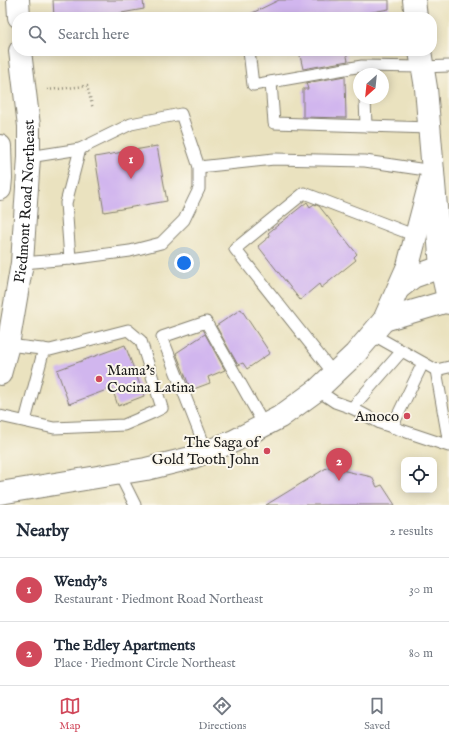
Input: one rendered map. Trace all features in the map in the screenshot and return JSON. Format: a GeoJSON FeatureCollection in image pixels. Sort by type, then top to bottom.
{"type":"FeatureCollection","features":[{"type":"Feature","properties":{"kind":"street"},"geometry":{"type":"LineString","coordinates":[[18,0],[18,12]]}},
{"type":"Feature","properties":{"kind":"street"},"geometry":{"type":"LineString","coordinates":[[414,0],[415,12]]}},
{"type":"Feature","properties":{"kind":"street","name":"Piedmont Road Northeast"},"geometry":{"type":"LineString","coordinates":[[0,374],[8,345],[22,263],[29,156],[29,126],[21,56]]}},
{"type":"Feature","properties":{"kind":"street"},"geometry":{"type":"LineString","coordinates":[[378,327],[449,302],[441,267],[426,88],[421,59]]}},
{"type":"Feature","properties":{"kind":"street","name":"Piedmont Road Northeast"},"geometry":{"type":"LineString","coordinates":[[0,146],[0,189]]}},
{"type":"Feature","properties":{"kind":"street"},"geometry":{"type":"LineString","coordinates":[[0,493],[146,469],[191,458],[234,441],[264,425],[280,416],[317,390],[355,354],[378,327],[399,288],[408,266],[433,170]]}},
{"type":"Feature","properties":{"kind":"street"},"geometry":{"type":"LineString","coordinates":[[399,288],[413,277],[441,267]]}},
{"type":"Feature","properties":{"kind":"street"},"geometry":{"type":"LineString","coordinates":[[2,505],[41,486]]}},
{"type":"Feature","properties":{"kind":"lane"},"geometry":{"type":"LineString","coordinates":[[250,56],[253,85],[353,71]]}},
{"type":"Feature","properties":{"kind":"lane"},"geometry":{"type":"LineString","coordinates":[[373,68],[421,59],[449,66]]}},
{"type":"Feature","properties":{"kind":"lane"},"geometry":{"type":"LineString","coordinates":[[271,82],[274,123],[429,128]]}},
{"type":"Feature","properties":{"kind":"lane"},"geometry":{"type":"LineString","coordinates":[[365,104],[366,126]]}},
{"type":"Feature","properties":{"kind":"lane"},"geometry":{"type":"LineString","coordinates":[[22,263],[70,259],[130,251],[161,243],[184,220],[199,189],[198,167],[181,114],[131,124],[80,149],[29,156]]}},
{"type":"Feature","properties":{"kind":"lane"},"geometry":{"type":"LineString","coordinates":[[70,259],[66,203],[80,149]]}},
{"type":"Feature","properties":{"kind":"lane"},"geometry":{"type":"LineString","coordinates":[[198,167],[274,159],[365,162],[433,170]]}},
{"type":"Feature","properties":{"kind":"lane"},"geometry":{"type":"LineString","coordinates":[[334,374],[235,249],[304,193],[416,236]]}},
{"type":"Feature","properties":{"kind":"lane"},"geometry":{"type":"LineString","coordinates":[[207,452],[162,337],[206,322],[264,425]]}},
{"type":"Feature","properties":{"kind":"lane"},"geometry":{"type":"LineString","coordinates":[[378,327],[402,351],[423,363],[436,370],[449,367]]}},
{"type":"Feature","properties":{"kind":"lane"},"geometry":{"type":"LineString","coordinates":[[0,416],[54,428],[124,425],[162,408],[141,341],[128,330],[50,350],[8,345]]}},
{"type":"Feature","properties":{"kind":"lane"},"geometry":{"type":"LineString","coordinates":[[25,421],[44,349]]}},
{"type":"Feature","properties":{"kind":"lane"},"geometry":{"type":"LineString","coordinates":[[352,408],[402,351]]}},
{"type":"Feature","properties":{"kind":"lane"},"geometry":{"type":"LineString","coordinates":[[392,427],[423,363]]}},
{"type":"Feature","properties":{"kind":"lane"},"geometry":{"type":"LineString","coordinates":[[317,390],[335,402],[352,408],[380,423],[449,445],[436,370]]}},
{"type":"Feature","properties":{"kind":"lane"},"geometry":{"type":"LineString","coordinates":[[119,473],[135,505]]}},
{"type":"Feature","properties":{"kind":"path"},"geometry":{"type":"LineString","coordinates":[[47,90],[87,86],[93,109]]}},
{"type":"Feature","properties":{"kind":"building"},"geometry":{"type":"Polygon","coordinates":[[[53,0],[143,0],[144,9],[127,12],[54,12],[53,0]]]}},
{"type":"Feature","properties":{"kind":"building"},"geometry":{"type":"Polygon","coordinates":[[[279,0],[389,0],[389,9],[372,12],[254,12],[279,0]]]}},
{"type":"Feature","properties":{"kind":"building"},"geometry":{"type":"Polygon","coordinates":[[[300,56],[347,56],[348,61],[303,69],[300,56]]]}},
{"type":"Feature","properties":{"kind":"building"},"geometry":{"type":"Polygon","coordinates":[[[345,76],[346,118],[303,117],[303,89],[308,89],[306,83],[345,76]]]}},
{"type":"Feature","properties":{"kind":"building"},"geometry":{"type":"Polygon","coordinates":[[[157,146],[167,201],[104,212],[95,157],[157,146]]]}},
{"type":"Feature","properties":{"kind":"building"},"geometry":{"type":"Polygon","coordinates":[[[307,202],[310,207],[314,204],[319,206],[357,254],[354,257],[356,260],[321,288],[319,284],[300,300],[258,246],[270,236],[268,233],[307,202]]]}},
{"type":"Feature","properties":{"kind":"building"},"geometry":{"type":"Polygon","coordinates":[[[241,309],[270,353],[247,369],[243,363],[238,365],[216,326],[241,309]]]}},
{"type":"Feature","properties":{"kind":"building"},"geometry":{"type":"Polygon","coordinates":[[[205,334],[225,370],[208,377],[210,383],[191,390],[176,353],[205,334]]]}},
{"type":"Feature","properties":{"kind":"building","name":"Mama's Cocina Latina"},"geometry":{"type":"Polygon","coordinates":[[[125,345],[144,396],[118,406],[112,388],[69,404],[57,370],[125,345]]]}},
{"type":"Feature","properties":{"kind":"building"},"geometry":{"type":"Polygon","coordinates":[[[328,467],[372,477],[377,487],[382,485],[395,505],[266,505],[328,467]]]}},
{"type":"Feature","properties":{"kind":"place","name":"Wendy's"},"geometry":{"type":"Point","coordinates":[131,179]}},
{"type":"Feature","properties":{"kind":"place","name":"Mama's Cocina Latina"},"geometry":{"type":"Point","coordinates":[99,379]}},
{"type":"Feature","properties":{"kind":"place","name":"Amoco"},"geometry":{"type":"Point","coordinates":[407,416]}},
{"type":"Feature","properties":{"kind":"place","name":"The Saga of Gold Tooth John"},"geometry":{"type":"Point","coordinates":[267,451]}},
{"type":"Feature","properties":{"kind":"place","name":"The Edley Apartments"},"geometry":{"type":"Point","coordinates":[339,481]}}]}
